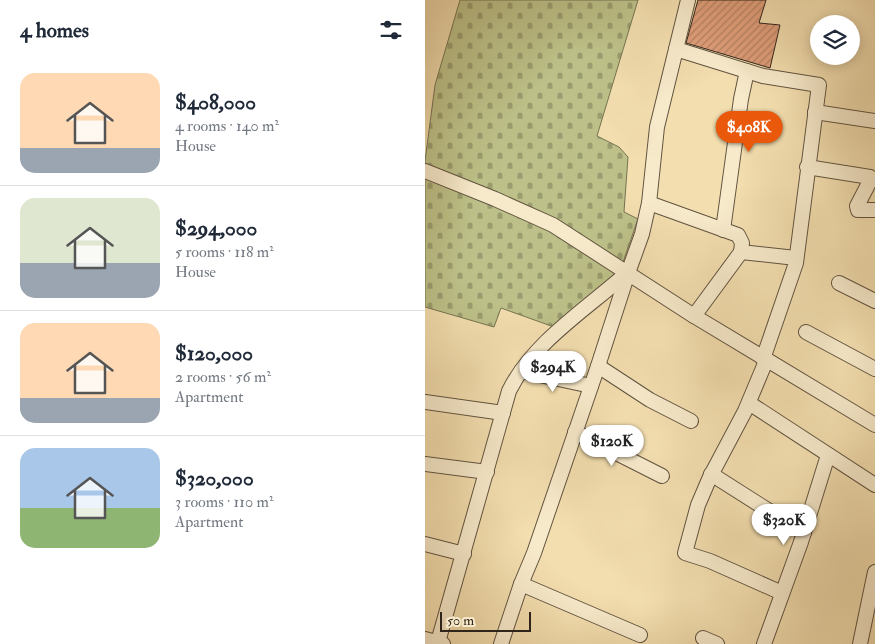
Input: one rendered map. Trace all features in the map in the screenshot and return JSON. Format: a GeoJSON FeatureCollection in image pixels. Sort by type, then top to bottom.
{"type":"FeatureCollection","features":[{"type":"Feature","properties":{"kind":"street"},"geometry":{"type":"LineString","coordinates":[[505,643],[521,584],[534,553],[642,234],[649,203],[657,127],[687,0]]}},
{"type":"Feature","properties":{"kind":"street"},"geometry":{"type":"LineString","coordinates":[[676,49],[763,76],[819,85],[796,258],[749,403],[711,474],[698,505],[685,552],[782,593]]}},
{"type":"Feature","properties":{"kind":"street"},"geometry":{"type":"LineString","coordinates":[[723,230],[741,99],[747,71]]}},
{"type":"Feature","properties":{"kind":"street"},"geometry":{"type":"LineString","coordinates":[[815,112],[875,121]]}},
{"type":"Feature","properties":{"kind":"street"},"geometry":{"type":"LineString","coordinates":[[807,168],[870,177],[870,181],[857,206],[858,210],[875,210]]}},
{"type":"Feature","properties":{"kind":"street"},"geometry":{"type":"LineString","coordinates":[[425,171],[553,225],[764,360],[875,425]]}},
{"type":"Feature","properties":{"kind":"street"},"geometry":{"type":"LineString","coordinates":[[649,203],[737,235],[742,243],[741,252],[694,316]]}},
{"type":"Feature","properties":{"kind":"street"},"geometry":{"type":"LineString","coordinates":[[741,252],[796,258]]}},
{"type":"Feature","properties":{"kind":"street"},"geometry":{"type":"LineString","coordinates":[[435,642],[464,554],[509,391],[516,377],[543,346],[628,273]]}},
{"type":"Feature","properties":{"kind":"street"},"geometry":{"type":"LineString","coordinates":[[839,283],[875,301]]}},
{"type":"Feature","properties":{"kind":"street"},"geometry":{"type":"LineString","coordinates":[[806,332],[875,369]]}},
{"type":"Feature","properties":{"kind":"street"},"geometry":{"type":"LineString","coordinates":[[598,366],[649,400],[691,421]]}},
{"type":"Feature","properties":{"kind":"street"},"geometry":{"type":"LineString","coordinates":[[521,372],[591,386]]}},
{"type":"Feature","properties":{"kind":"street"},"geometry":{"type":"LineString","coordinates":[[425,402],[503,413]]}},
{"type":"Feature","properties":{"kind":"street"},"geometry":{"type":"LineString","coordinates":[[749,403],[875,485]]}},
{"type":"Feature","properties":{"kind":"street"},"geometry":{"type":"LineString","coordinates":[[575,432],[662,476]]}},
{"type":"Feature","properties":{"kind":"street"},"geometry":{"type":"LineString","coordinates":[[764,644],[804,533],[828,455]]}},
{"type":"Feature","properties":{"kind":"street"},"geometry":{"type":"LineString","coordinates":[[425,464],[487,472]]}},
{"type":"Feature","properties":{"kind":"street"},"geometry":{"type":"LineString","coordinates":[[711,474],[804,533]]}},
{"type":"Feature","properties":{"kind":"street"},"geometry":{"type":"LineString","coordinates":[[425,544],[464,554]]}},
{"type":"Feature","properties":{"kind":"street"},"geometry":{"type":"LineString","coordinates":[[860,644],[875,572]]}},
{"type":"Feature","properties":{"kind":"street"},"geometry":{"type":"LineString","coordinates":[[521,584],[640,636]]}},
{"type":"Feature","properties":{"kind":"street"},"geometry":{"type":"LineString","coordinates":[[703,638],[717,644]]}},
{"type":"Feature","properties":{"kind":"green space"},"geometry":{"type":"Polygon","coordinates":[[[460,0],[638,0],[597,136],[619,147],[628,157],[624,212],[638,219],[621,268],[603,290],[554,327],[501,308],[494,327],[425,307],[425,161],[435,85],[460,0]]]}},
{"type":"Feature","properties":{"kind":"building"},"geometry":{"type":"Polygon","coordinates":[[[698,0],[766,0],[759,23],[780,25],[770,68],[686,43],[698,0]]]}}]}
